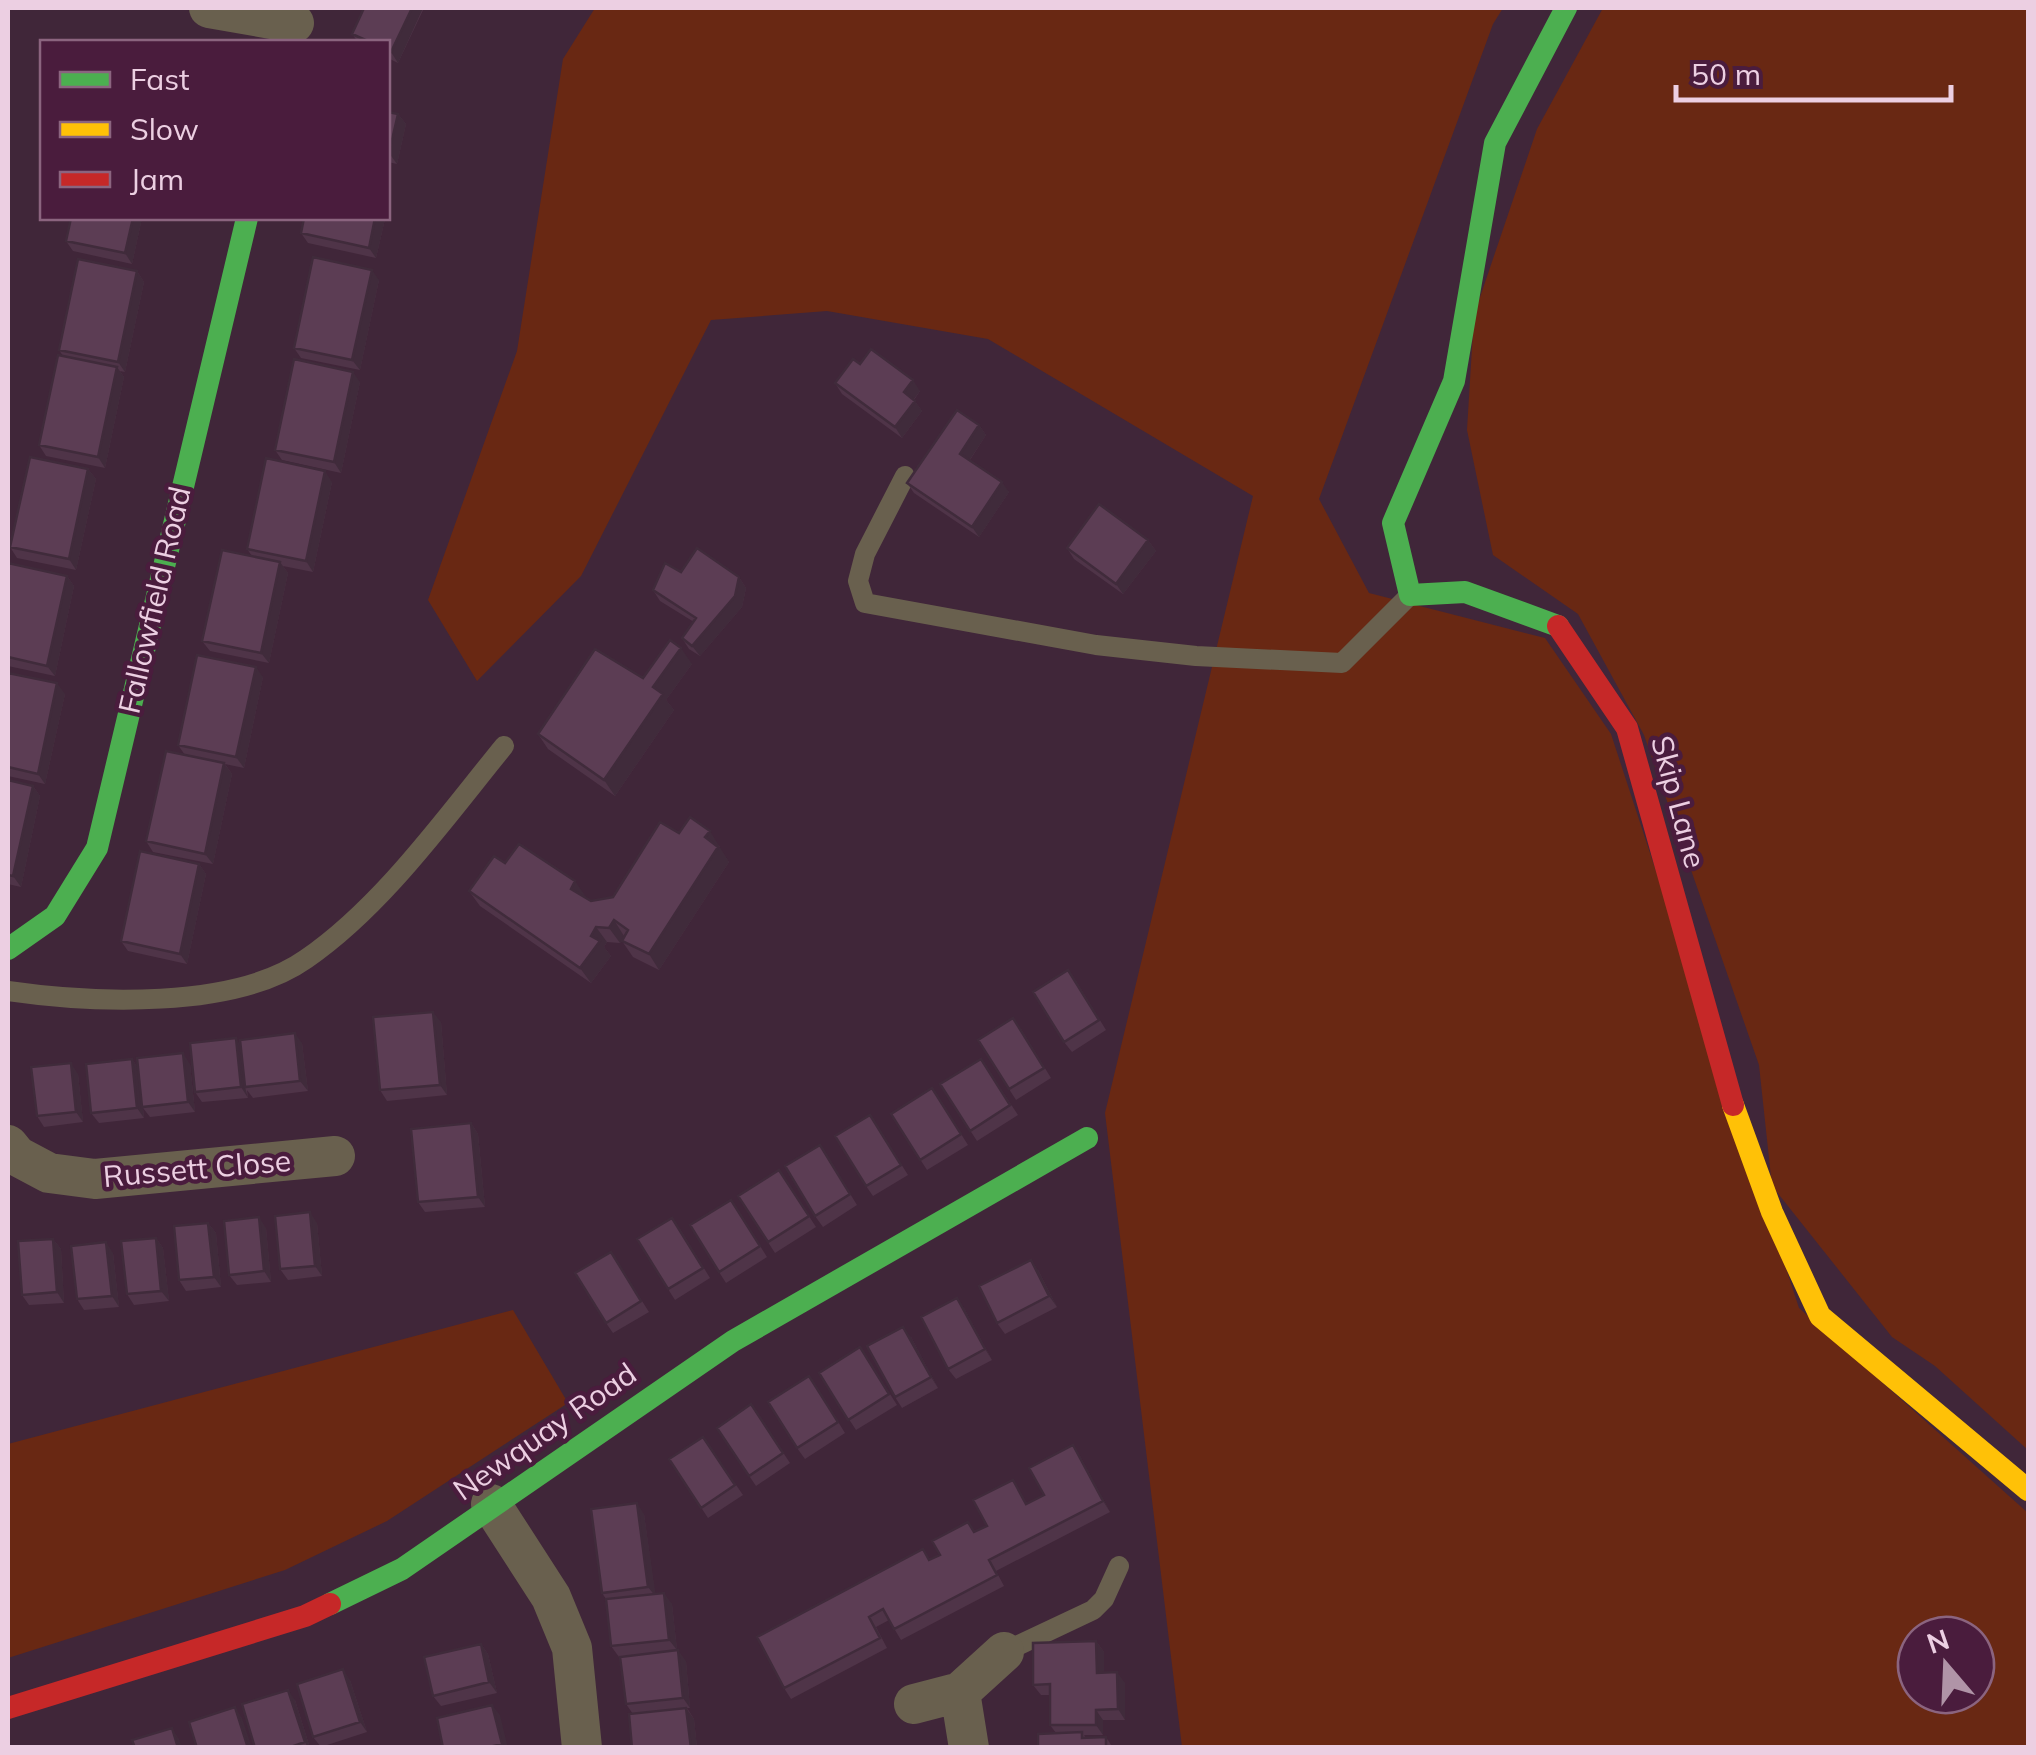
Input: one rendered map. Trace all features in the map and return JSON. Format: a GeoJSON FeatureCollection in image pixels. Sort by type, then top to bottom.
{"type":"FeatureCollection","features":[{"type":"Feature","properties":{"kind":"street"},"geometry":{"type":"LineString","coordinates":[[209,8],[295,24]]}},
{"type":"Feature","properties":{"kind":"street"},"geometry":{"type":"LineString","coordinates":[[1410,595],[1392,522],[1454,382],[1495,143],[1566,8]]}},
{"type":"Feature","properties":{"kind":"street","name":"Fallowfield Road"},"geometry":{"type":"LineString","coordinates":[[8,949],[56,916],[97,848],[247,220]]}},
{"type":"Feature","properties":{"kind":"street","name":"Skip Lane"},"geometry":{"type":"LineString","coordinates":[[1410,595],[1465,592],[1562,626],[1627,728],[1722,1072],[1772,1212],[1820,1316],[2028,1490]]}},
{"type":"Feature","properties":{"kind":"street","name":"Newquay Road"},"geometry":{"type":"LineString","coordinates":[[8,1708],[305,1616],[402,1568],[733,1341],[1087,1138]]}},
{"type":"Feature","properties":{"kind":"street","name":"Russett Close"},"geometry":{"type":"LineString","coordinates":[[8,1145],[17,1156],[49,1173],[95,1180],[341,1150]]}},
{"type":"Feature","properties":{"kind":"street"},"geometry":{"type":"LineString","coordinates":[[492,1504],[551,1597],[572,1648],[582,1748]]}},
{"type":"Feature","properties":{"kind":"street"},"geometry":{"type":"LineString","coordinates":[[914,1704],[960,1692],[1004,1652]]}},
{"type":"Feature","properties":{"kind":"street"},"geometry":{"type":"LineString","coordinates":[[960,1692],[969,1748]]}},
{"type":"Feature","properties":{"kind":"lane"},"geometry":{"type":"LineString","coordinates":[[905,476],[865,554],[858,581],[865,603],[1096,645],[1342,663],[1410,595]]}},
{"type":"Feature","properties":{"kind":"lane"},"geometry":{"type":"LineString","coordinates":[[8,992],[58,998],[164,999],[239,987],[305,960],[417,852],[504,746]]}},
{"type":"Feature","properties":{"kind":"lane"},"geometry":{"type":"LineString","coordinates":[[1004,1652],[1093,1610],[1104,1599],[1119,1566]]}},
{"type":"Feature","properties":{"kind":"shaded area"},"geometry":{"type":"Polygon","coordinates":[[[595,8],[1503,8],[1493,24],[1319,499],[1369,593],[1545,638],[1611,734],[1799,1308],[2028,1513],[2028,1747],[1182,1747],[1105,1113],[1253,496],[988,339],[827,311],[711,320],[581,576],[477,681],[428,600],[517,351],[563,59],[595,8]]]}},
{"type":"Feature","properties":{"kind":"shaded area"},"geometry":{"type":"Polygon","coordinates":[[[1603,8],[2028,8],[2028,1450],[1935,1366],[1892,1337],[1772,1186],[1759,1065],[1644,735],[1578,614],[1493,555],[1467,430],[1474,315],[1537,129],[1603,8]]]}},
{"type":"Feature","properties":{"kind":"shaded area"},"geometry":{"type":"Polygon","coordinates":[[[513,1310],[568,1403],[387,1521],[285,1570],[8,1658],[8,1444],[513,1310]]]}},
{"type":"Feature","properties":{"kind":"building"},"geometry":{"type":"Polygon","coordinates":[[[364,8],[412,8],[391,52],[390,40],[366,40],[352,34],[364,8]]]}},
{"type":"Feature","properties":{"kind":"building"},"geometry":{"type":"Polygon","coordinates":[[[390,112],[398,114],[390,149],[390,112]]]}},
{"type":"Feature","properties":{"kind":"building"},"geometry":{"type":"Polygon","coordinates":[[[71,220],[133,220],[125,253],[66,241],[71,220]]]}},
{"type":"Feature","properties":{"kind":"building"},"geometry":{"type":"Polygon","coordinates":[[[304,220],[375,220],[369,248],[301,233],[304,220]]]}},
{"type":"Feature","properties":{"kind":"building"},"geometry":{"type":"Polygon","coordinates":[[[313,257],[372,270],[352,360],[294,348],[313,257]]]}},
{"type":"Feature","properties":{"kind":"building"},"geometry":{"type":"Polygon","coordinates":[[[78,259],[137,271],[118,362],[59,350],[78,259]]]}},
{"type":"Feature","properties":{"kind":"building"},"geometry":{"type":"Polygon","coordinates":[[[871,349],[913,380],[904,392],[915,401],[895,427],[835,383],[853,359],[860,364],[871,349]]]}},
{"type":"Feature","properties":{"kind":"building"},"geometry":{"type":"Polygon","coordinates":[[[58,355],[117,367],[98,457],[39,445],[58,355]]]}},
{"type":"Feature","properties":{"kind":"building"},"geometry":{"type":"Polygon","coordinates":[[[294,359],[353,372],[334,462],[275,450],[294,359]]]}},
{"type":"Feature","properties":{"kind":"building"},"geometry":{"type":"Polygon","coordinates":[[[957,410],[979,425],[960,454],[1002,482],[972,527],[907,483],[957,410]]]}},
{"type":"Feature","properties":{"kind":"building"},"geometry":{"type":"Polygon","coordinates":[[[30,457],[88,469],[69,559],[10,547],[30,457]]]}},
{"type":"Feature","properties":{"kind":"building"},"geometry":{"type":"Polygon","coordinates":[[[266,458],[325,471],[306,561],[247,549],[266,458]]]}},
{"type":"Feature","properties":{"kind":"building"},"geometry":{"type":"Polygon","coordinates":[[[1099,504],[1148,540],[1116,584],[1067,548],[1099,504]]]}},
{"type":"Feature","properties":{"kind":"building"},"geometry":{"type":"Polygon","coordinates":[[[697,548],[739,577],[735,596],[692,646],[682,638],[696,618],[653,590],[665,563],[681,572],[697,548]]]}},
{"type":"Feature","properties":{"kind":"building"},"geometry":{"type":"Polygon","coordinates":[[[222,550],[280,562],[261,653],[202,641],[222,550]]]}},
{"type":"Feature","properties":{"kind":"building"},"geometry":{"type":"Polygon","coordinates":[[[8,563],[67,576],[47,666],[8,657],[8,563]]]}},
{"type":"Feature","properties":{"kind":"building"},"geometry":{"type":"Polygon","coordinates":[[[670,640],[681,648],[653,687],[663,694],[604,780],[538,734],[595,649],[643,678],[670,640]]]}},
{"type":"Feature","properties":{"kind":"building"},"geometry":{"type":"Polygon","coordinates":[[[197,655],[256,667],[236,757],[178,745],[197,655]]]}},
{"type":"Feature","properties":{"kind":"building"},"geometry":{"type":"Polygon","coordinates":[[[8,673],[57,683],[38,774],[8,767],[8,673]]]}},
{"type":"Feature","properties":{"kind":"building"},"geometry":{"type":"Polygon","coordinates":[[[166,751],[224,763],[205,854],[146,841],[166,751]]]}},
{"type":"Feature","properties":{"kind":"building"},"geometry":{"type":"Polygon","coordinates":[[[8,780],[33,786],[13,876],[8,875],[8,780]]]}},
{"type":"Feature","properties":{"kind":"building"},"geometry":{"type":"Polygon","coordinates":[[[690,817],[710,831],[705,837],[718,847],[649,954],[622,941],[628,930],[614,920],[609,928],[596,927],[591,936],[600,941],[580,968],[469,891],[494,856],[505,863],[519,844],[575,881],[571,889],[591,901],[613,897],[660,822],[679,833],[690,817]]]}},
{"type":"Feature","properties":{"kind":"building"},"geometry":{"type":"Polygon","coordinates":[[[140,851],[199,864],[180,954],[121,941],[140,851]]]}},
{"type":"Feature","properties":{"kind":"building"},"geometry":{"type":"Polygon","coordinates":[[[1068,970],[1099,1020],[1064,1042],[1033,992],[1068,970]]]}},
{"type":"Feature","properties":{"kind":"building"},"geometry":{"type":"Polygon","coordinates":[[[433,1012],[440,1085],[380,1090],[373,1017],[433,1012]]]}},
{"type":"Feature","properties":{"kind":"building"},"geometry":{"type":"Polygon","coordinates":[[[1013,1018],[1044,1068],[1009,1089],[978,1040],[1013,1018]]]}},
{"type":"Feature","properties":{"kind":"building"},"geometry":{"type":"Polygon","coordinates":[[[295,1033],[300,1081],[245,1087],[240,1040],[295,1033]]]}},
{"type":"Feature","properties":{"kind":"building"},"geometry":{"type":"Polygon","coordinates":[[[236,1038],[241,1087],[195,1092],[190,1043],[236,1038]]]}},
{"type":"Feature","properties":{"kind":"building"},"geometry":{"type":"Polygon","coordinates":[[[183,1053],[188,1102],[142,1107],[137,1058],[183,1053]]]}},
{"type":"Feature","properties":{"kind":"building"},"geometry":{"type":"Polygon","coordinates":[[[132,1059],[137,1108],[91,1113],[86,1064],[132,1059]]]}},
{"type":"Feature","properties":{"kind":"building"},"geometry":{"type":"Polygon","coordinates":[[[981,1059],[1010,1105],[970,1131],[940,1084],[981,1059]]]}},
{"type":"Feature","properties":{"kind":"building"},"geometry":{"type":"Polygon","coordinates":[[[71,1063],[76,1112],[37,1116],[31,1067],[71,1063]]]}},
{"type":"Feature","properties":{"kind":"building"},"geometry":{"type":"Polygon","coordinates":[[[932,1088],[961,1134],[920,1160],[891,1114],[932,1088]]]}},
{"type":"Feature","properties":{"kind":"building"},"geometry":{"type":"Polygon","coordinates":[[[870,1115],[901,1165],[866,1186],[835,1136],[870,1115]]]}},
{"type":"Feature","properties":{"kind":"building"},"geometry":{"type":"Polygon","coordinates":[[[471,1123],[478,1197],[418,1202],[411,1129],[471,1123]]]}},
{"type":"Feature","properties":{"kind":"building"},"geometry":{"type":"Polygon","coordinates":[[[820,1145],[850,1194],[815,1216],[785,1166],[820,1145]]]}},
{"type":"Feature","properties":{"kind":"building"},"geometry":{"type":"Polygon","coordinates":[[[779,1170],[809,1216],[768,1242],[738,1196],[779,1170]]]}},
{"type":"Feature","properties":{"kind":"building"},"geometry":{"type":"Polygon","coordinates":[[[731,1200],[760,1246],[719,1272],[690,1225],[731,1200]]]}},
{"type":"Feature","properties":{"kind":"building"},"geometry":{"type":"Polygon","coordinates":[[[310,1212],[315,1266],[280,1269],[275,1216],[310,1212]]]}},
{"type":"Feature","properties":{"kind":"building"},"geometry":{"type":"Polygon","coordinates":[[[259,1217],[264,1271],[229,1275],[224,1221],[259,1217]]]}},
{"type":"Feature","properties":{"kind":"building"},"geometry":{"type":"Polygon","coordinates":[[[672,1218],[703,1268],[668,1289],[637,1239],[672,1218]]]}},
{"type":"Feature","properties":{"kind":"building"},"geometry":{"type":"Polygon","coordinates":[[[208,1223],[214,1277],[179,1280],[174,1226],[208,1223]]]}},
{"type":"Feature","properties":{"kind":"building"},"geometry":{"type":"Polygon","coordinates":[[[156,1238],[161,1291],[127,1294],[121,1241],[156,1238]]]}},
{"type":"Feature","properties":{"kind":"building"},"geometry":{"type":"Polygon","coordinates":[[[53,1239],[57,1292],[22,1295],[18,1241],[53,1239]]]}},
{"type":"Feature","properties":{"kind":"building"},"geometry":{"type":"Polygon","coordinates":[[[106,1242],[112,1296],[77,1299],[71,1246],[106,1242]]]}},
{"type":"Feature","properties":{"kind":"building"},"geometry":{"type":"Polygon","coordinates":[[[611,1252],[641,1301],[606,1323],[575,1273],[611,1252]]]}},
{"type":"Feature","properties":{"kind":"building"},"geometry":{"type":"Polygon","coordinates":[[[1031,1260],[1049,1296],[997,1323],[979,1286],[1031,1260]]]}},
{"type":"Feature","properties":{"kind":"building"},"geometry":{"type":"Polygon","coordinates":[[[957,1298],[985,1349],[948,1369],[921,1317],[957,1298]]]}},
{"type":"Feature","properties":{"kind":"building"},"geometry":{"type":"Polygon","coordinates":[[[903,1327],[931,1377],[895,1397],[867,1346],[903,1327]]]}},
{"type":"Feature","properties":{"kind":"building"},"geometry":{"type":"Polygon","coordinates":[[[860,1347],[889,1394],[848,1420],[819,1373],[860,1347]]]}},
{"type":"Feature","properties":{"kind":"building"},"geometry":{"type":"Polygon","coordinates":[[[809,1376],[838,1422],[797,1448],[768,1402],[809,1376]]]}},
{"type":"Feature","properties":{"kind":"building"},"geometry":{"type":"Polygon","coordinates":[[[751,1404],[783,1453],[749,1476],[717,1428],[751,1404]]]}},
{"type":"Feature","properties":{"kind":"building"},"geometry":{"type":"Polygon","coordinates":[[[703,1437],[735,1485],[701,1508],[669,1459],[703,1437]]]}},
{"type":"Feature","properties":{"kind":"building"},"geometry":{"type":"Polygon","coordinates":[[[1073,1445],[1103,1501],[989,1560],[997,1575],[894,1629],[883,1609],[869,1617],[880,1638],[784,1688],[757,1637],[923,1549],[929,1560],[940,1555],[932,1541],[968,1522],[974,1532],[987,1526],[973,1500],[1013,1480],[1026,1504],[1044,1495],[1029,1468],[1073,1445]]]}},
{"type":"Feature","properties":{"kind":"building"},"geometry":{"type":"Polygon","coordinates":[[[637,1503],[648,1587],[602,1593],[591,1509],[637,1503]]]}},
{"type":"Feature","properties":{"kind":"building"},"geometry":{"type":"Polygon","coordinates":[[[664,1593],[669,1640],[611,1646],[606,1599],[664,1593]]]}},
{"type":"Feature","properties":{"kind":"building"},"geometry":{"type":"Polygon","coordinates":[[[1096,1641],[1097,1673],[1117,1672],[1118,1709],[1096,1710],[1096,1725],[1050,1725],[1050,1684],[1033,1685],[1033,1643],[1096,1641]]]}},
{"type":"Feature","properties":{"kind":"building"},"geometry":{"type":"Polygon","coordinates":[[[481,1644],[489,1682],[433,1696],[424,1657],[481,1644]]]}},
{"type":"Feature","properties":{"kind":"building"},"geometry":{"type":"Polygon","coordinates":[[[678,1650],[683,1698],[626,1704],[620,1657],[678,1650]]]}},
{"type":"Feature","properties":{"kind":"building"},"geometry":{"type":"Polygon","coordinates":[[[343,1669],[360,1722],[313,1737],[297,1684],[343,1669]]]}},
{"type":"Feature","properties":{"kind":"building"},"geometry":{"type":"Polygon","coordinates":[[[288,1690],[305,1742],[288,1748],[255,1748],[242,1704],[288,1690]]]}},
{"type":"Feature","properties":{"kind":"building"},"geometry":{"type":"Polygon","coordinates":[[[492,1705],[502,1744],[443,1748],[437,1718],[492,1705]]]}},
{"type":"Feature","properties":{"kind":"building"},"geometry":{"type":"Polygon","coordinates":[[[235,1707],[248,1748],[197,1748],[189,1722],[235,1707]]]}},
{"type":"Feature","properties":{"kind":"building"},"geometry":{"type":"Polygon","coordinates":[[[686,1708],[691,1748],[632,1748],[629,1714],[686,1708]]]}},
{"type":"Feature","properties":{"kind":"building"},"geometry":{"type":"Polygon","coordinates":[[[172,1728],[178,1748],[135,1748],[132,1740],[172,1728]]]}},
{"type":"Feature","properties":{"kind":"building"},"geometry":{"type":"Polygon","coordinates":[[[1082,1732],[1082,1738],[1106,1737],[1106,1748],[1038,1748],[1038,1734],[1082,1732]]]}},
{"type":"Feature","properties":{"kind":"traffic: fast"},"geometry":{"type":"LineString","coordinates":[[1558,626],[1465,592],[1410,595],[1393,523],[1454,381],[1495,143],[1566,8]]}},
{"type":"Feature","properties":{"kind":"traffic: fast"},"geometry":{"type":"LineString","coordinates":[[8,949],[55,916],[97,848],[247,220]]}},
{"type":"Feature","properties":{"kind":"traffic: fast"},"geometry":{"type":"LineString","coordinates":[[330,1604],[402,1569],[733,1341],[1087,1138]]}},
{"type":"Feature","properties":{"kind":"traffic: slow"},"geometry":{"type":"LineString","coordinates":[[1733,1105],[1772,1212],[1820,1316],[2028,1490]]}},
{"type":"Feature","properties":{"kind":"traffic: jam"},"geometry":{"type":"LineString","coordinates":[[1558,626],[1627,728],[1733,1105]]}},
{"type":"Feature","properties":{"kind":"traffic: jam"},"geometry":{"type":"LineString","coordinates":[[8,1708],[305,1616],[330,1604]]}}]}
